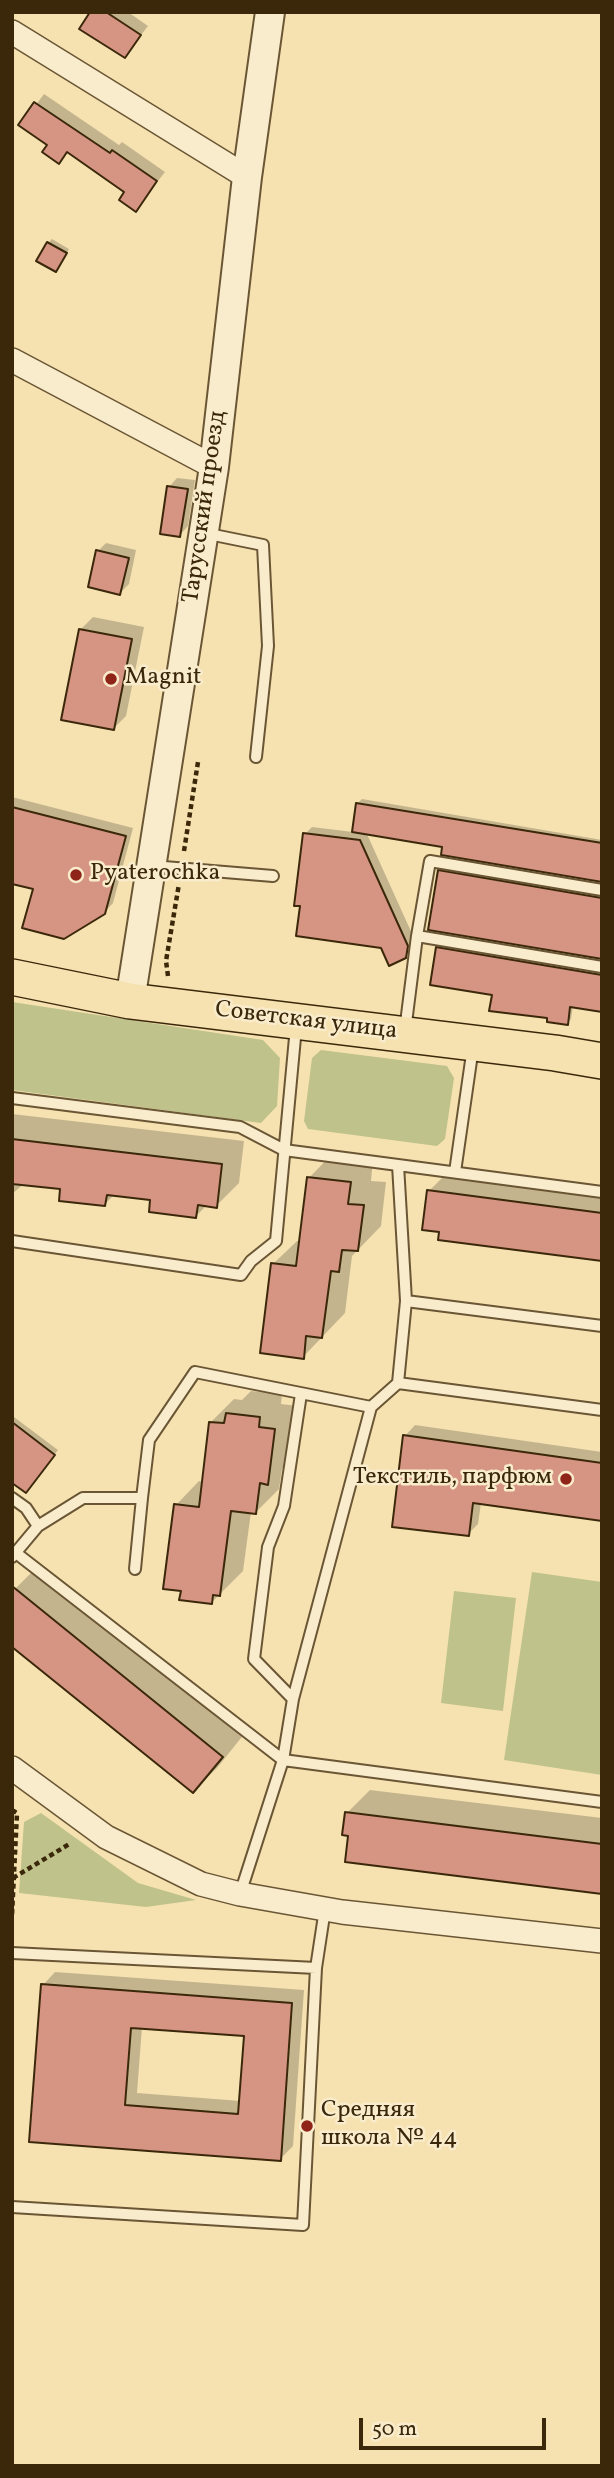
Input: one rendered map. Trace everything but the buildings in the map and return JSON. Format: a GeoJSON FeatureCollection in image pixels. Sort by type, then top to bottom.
{"type":"FeatureCollection","features":[{"type":"Feature","properties":{"kind":"main road","name":"Советская улица"},"geometry":{"type":"LineString","coordinates":[[12,977],[130,1001],[474,1042],[602,1061]]}},
{"type":"Feature","properties":{"kind":"street","name":"Тарусский проезд"},"geometry":{"type":"LineString","coordinates":[[130,1001],[214,467],[247,177],[270,12]]}},
{"type":"Feature","properties":{"kind":"street"},"geometry":{"type":"LineString","coordinates":[[12,32],[247,177]]}},
{"type":"Feature","properties":{"kind":"street"},"geometry":{"type":"LineString","coordinates":[[12,360],[214,467]]}},
{"type":"Feature","properties":{"kind":"street"},"geometry":{"type":"LineString","coordinates":[[12,1768],[106,1837],[201,1884],[325,1909],[602,1941]]}},
{"type":"Feature","properties":{"kind":"lane"},"geometry":{"type":"LineString","coordinates":[[204,533],[263,545],[268,646],[256,757]]}},
{"type":"Feature","properties":{"kind":"lane"},"geometry":{"type":"LineString","coordinates":[[404,1034],[430,861],[602,890]]}},
{"type":"Feature","properties":{"kind":"lane"},"geometry":{"type":"LineString","coordinates":[[152,866],[273,876]]}},
{"type":"Feature","properties":{"kind":"lane"},"geometry":{"type":"LineString","coordinates":[[417,936],[602,967]]}},
{"type":"Feature","properties":{"kind":"lane"},"geometry":{"type":"LineString","coordinates":[[12,1241],[241,1275],[251,1261],[276,1241],[297,1021]]}},
{"type":"Feature","properties":{"kind":"lane"},"geometry":{"type":"LineString","coordinates":[[455,1172],[474,1042]]}},
{"type":"Feature","properties":{"kind":"lane"},"geometry":{"type":"LineString","coordinates":[[12,1098],[240,1127],[284,1150],[602,1192]]}},
{"type":"Feature","properties":{"kind":"lane"},"geometry":{"type":"LineString","coordinates":[[240,1894],[283,1760],[293,1699],[370,1407],[397,1383],[406,1301],[398,1165]]}},
{"type":"Feature","properties":{"kind":"lane"},"geometry":{"type":"LineString","coordinates":[[406,1301],[602,1326]]}},
{"type":"Feature","properties":{"kind":"lane"},"geometry":{"type":"LineString","coordinates":[[135,1569],[149,1440],[195,1372],[370,1407]]}},
{"type":"Feature","properties":{"kind":"lane"},"geometry":{"type":"LineString","coordinates":[[397,1383],[602,1410]]}},
{"type":"Feature","properties":{"kind":"lane"},"geometry":{"type":"LineString","coordinates":[[293,1699],[254,1660],[268,1547],[284,1506],[301,1394]]}},
{"type":"Feature","properties":{"kind":"lane"},"geometry":{"type":"LineString","coordinates":[[12,1498],[26,1508],[38,1526]]}},
{"type":"Feature","properties":{"kind":"lane"},"geometry":{"type":"LineString","coordinates":[[142,1498],[83,1498],[38,1526],[14,1555],[283,1760],[602,1802]]}},
{"type":"Feature","properties":{"kind":"lane"},"geometry":{"type":"LineString","coordinates":[[12,2207],[303,2225],[316,1968],[325,1909]]}},
{"type":"Feature","properties":{"kind":"lane"},"geometry":{"type":"LineString","coordinates":[[12,1952],[316,1968]]}},
{"type":"Feature","properties":{"kind":"path"},"geometry":{"type":"LineString","coordinates":[[174,981],[168,976],[166,961],[198,762]]}},
{"type":"Feature","properties":{"kind":"path"},"geometry":{"type":"LineString","coordinates":[[12,1810],[18,1814],[12,1915]]}},
{"type":"Feature","properties":{"kind":"path"},"geometry":{"type":"LineString","coordinates":[[13,1878],[71,1843]]}},
{"type":"Feature","properties":{"kind":"green space"},"geometry":{"type":"Polygon","coordinates":[[[12,1002],[263,1040],[280,1058],[277,1106],[261,1123],[12,1090],[12,1002]]]}},
{"type":"Feature","properties":{"kind":"green space"},"geometry":{"type":"Polygon","coordinates":[[[321,1050],[447,1066],[454,1078],[445,1139],[437,1146],[308,1129],[304,1121],[312,1058],[321,1050]]]}},
{"type":"Feature","properties":{"kind":"green space"},"geometry":{"type":"Polygon","coordinates":[[[532,1572],[602,1582],[602,1775],[504,1760],[532,1572]]]}},
{"type":"Feature","properties":{"kind":"green space"},"geometry":{"type":"Polygon","coordinates":[[[454,1591],[516,1598],[503,1711],[441,1703],[454,1591]]]}},
{"type":"Feature","properties":{"kind":"green space"},"geometry":{"type":"Polygon","coordinates":[[[41,1813],[138,1883],[196,1900],[146,1907],[19,1893],[24,1822],[41,1813]]]}},
{"type":"Feature","properties":{"kind":"place","name":"Magnit"},"geometry":{"type":"Point","coordinates":[111,679]}},
{"type":"Feature","properties":{"kind":"place","name":"Pyaterochka"},"geometry":{"type":"Point","coordinates":[76,875]}},
{"type":"Feature","properties":{"kind":"place","name":"Текстиль, парфюм"},"geometry":{"type":"Point","coordinates":[566,1479]}},
{"type":"Feature","properties":{"kind":"place","name":"Средняя школа № 44"},"geometry":{"type":"Point","coordinates":[307,2126]}}]}
